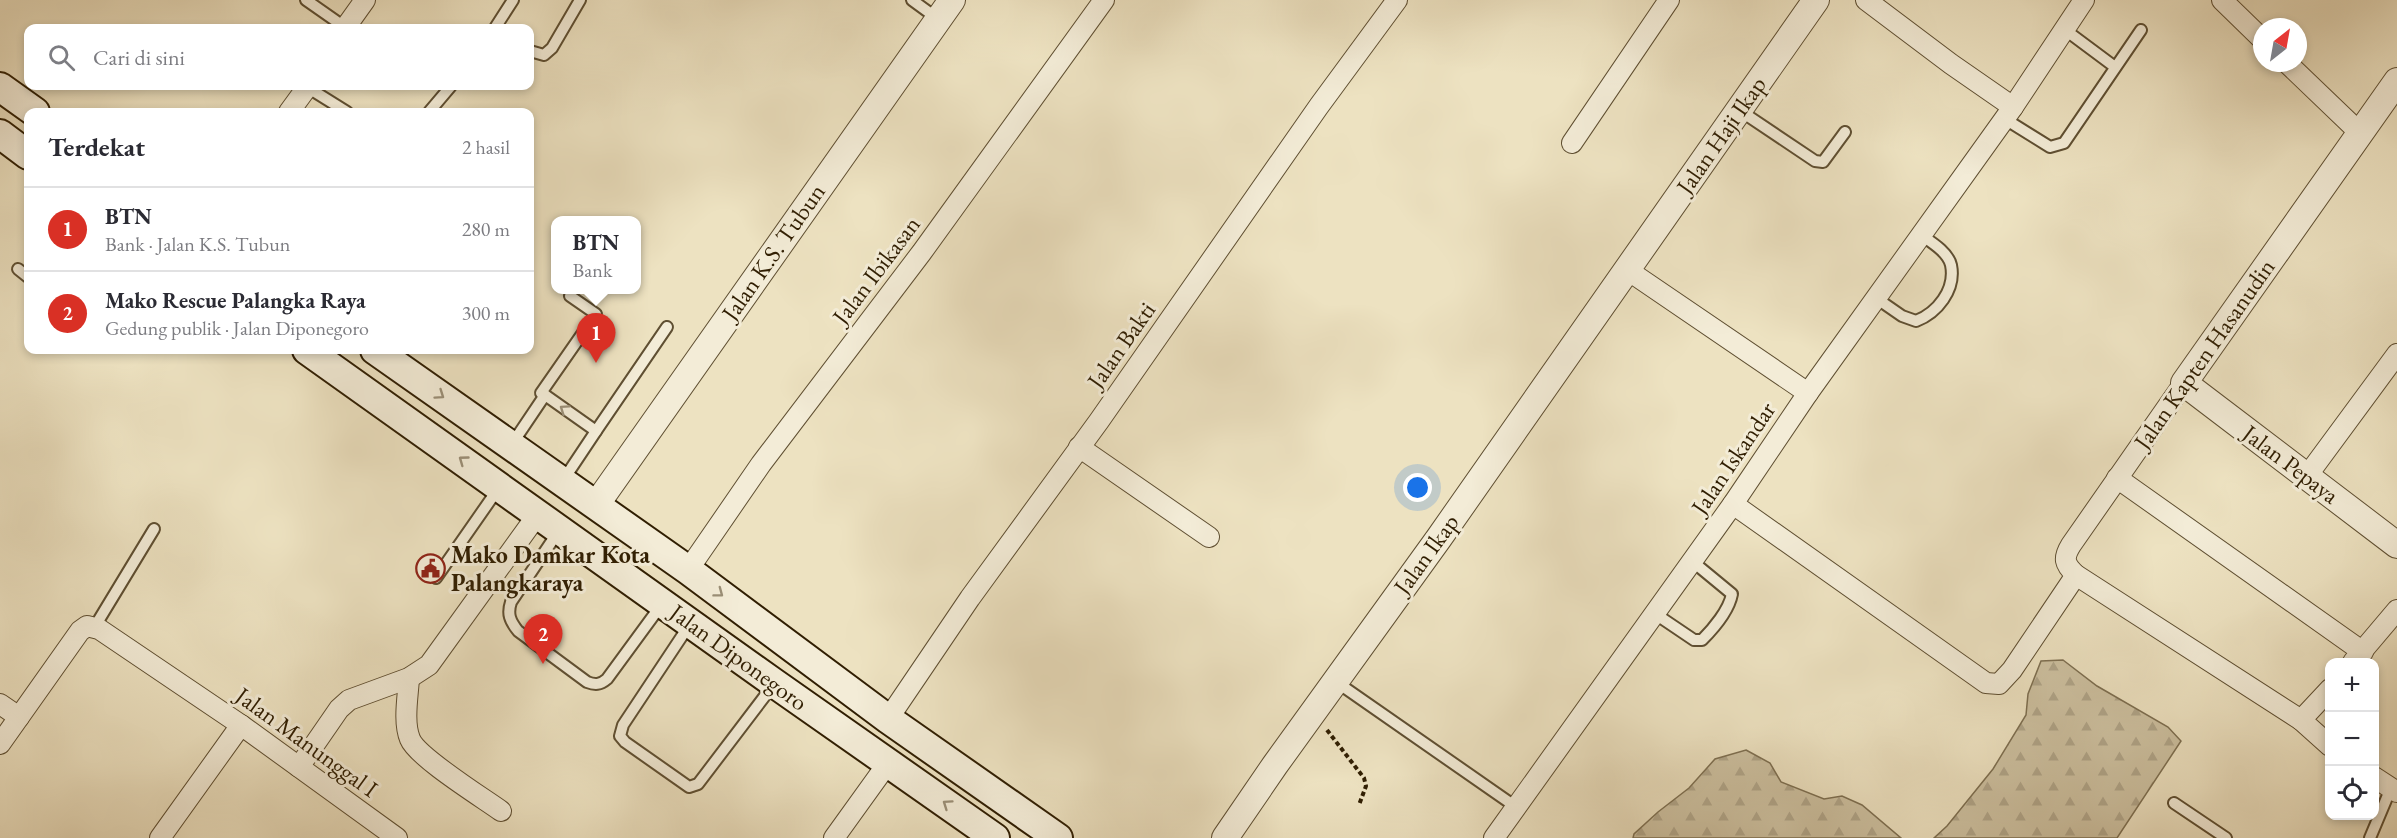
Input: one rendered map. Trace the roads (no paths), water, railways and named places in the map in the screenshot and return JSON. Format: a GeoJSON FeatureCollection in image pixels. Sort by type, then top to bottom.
{"type":"FeatureCollection","features":[{"type":"Feature","properties":{"kind":"main road"},"geometry":{"type":"LineString","coordinates":[[0,87],[29,108]]}},
{"type":"Feature","properties":{"kind":"main road"},"geometry":{"type":"LineString","coordinates":[[0,134],[24,152]]}},
{"type":"Feature","properties":{"kind":"main road","name":"Jalan Diponegoro"},"geometry":{"type":"LineString","coordinates":[[313,354],[995,838]]}},
{"type":"Feature","properties":{"kind":"main road","name":"Jalan Diponegoro"},"geometry":{"type":"LineString","coordinates":[[382,354],[688,570],[888,719],[1058,838]]}},
{"type":"Feature","properties":{"kind":"main road"},"geometry":{"type":"LineString","coordinates":[[380,400],[403,368]]}},
{"type":"Feature","properties":{"kind":"street","name":"Jalan Ibikasan"},"geometry":{"type":"LineString","coordinates":[[688,570],[760,464],[922,252],[1104,0]]}},
{"type":"Feature","properties":{"kind":"street","name":"Jalan Bakti"},"geometry":{"type":"LineString","coordinates":[[888,719],[970,598],[1319,106],[1397,0]]}},
{"type":"Feature","properties":{"kind":"street"},"geometry":{"type":"LineString","coordinates":[[1572,143],[1670,0]]}},
{"type":"Feature","properties":{"kind":"street"},"geometry":{"type":"LineString","coordinates":[[1866,0],[1951,64],[2009,113]]}},
{"type":"Feature","properties":{"kind":"street","name":"Jalan Iskandar"},"geometry":{"type":"LineString","coordinates":[[1494,838],[2009,113],[2084,0]]}},
{"type":"Feature","properties":{"kind":"street"},"geometry":{"type":"LineString","coordinates":[[2222,0],[2253,30]]}},
{"type":"Feature","properties":{"kind":"street"},"geometry":{"type":"LineString","coordinates":[[348,24],[358,2]]}},
{"type":"Feature","properties":{"kind":"street","name":"Jalan Haji Ikap"},"geometry":{"type":"LineString","coordinates":[[1626,269],[1738,110],[1805,4]]}},
{"type":"Feature","properties":{"kind":"street","name":"Jalan K.S. Tubun"},"geometry":{"type":"LineString","coordinates":[[596,505],[945,10]]}},
{"type":"Feature","properties":{"kind":"street"},"geometry":{"type":"LineString","coordinates":[[2296,72],[2360,133]]}},
{"type":"Feature","properties":{"kind":"street","name":"Jalan Kapten Hasanudin"},"geometry":{"type":"LineString","coordinates":[[2076,575],[2067,567],[2064,561],[2065,555],[2397,81]]}},
{"type":"Feature","properties":{"kind":"street"},"geometry":{"type":"LineString","coordinates":[[292,108],[304,90]]}},
{"type":"Feature","properties":{"kind":"street"},"geometry":{"type":"LineString","coordinates":[[1626,269],[1808,393]]}},
{"type":"Feature","properties":{"kind":"street","name":"Jalan Ikap"},"geometry":{"type":"LineString","coordinates":[[1225,838],[1439,538],[1626,269]]}},
{"type":"Feature","properties":{"kind":"street"},"geometry":{"type":"LineString","coordinates":[[2307,476],[2397,354]]}},
{"type":"Feature","properties":{"kind":"street","name":"Jalan Pepaya"},"geometry":{"type":"LineString","coordinates":[[2184,383],[2397,545]]}},
{"type":"Feature","properties":{"kind":"street"},"geometry":{"type":"LineString","coordinates":[[1079,447],[1209,537]]}},
{"type":"Feature","properties":{"kind":"street"},"geometry":{"type":"LineString","coordinates":[[2117,478],[2358,657],[2397,610]]}},
{"type":"Feature","properties":{"kind":"street"},"geometry":{"type":"LineString","coordinates":[[1733,504],[1986,684],[1999,684],[2012,670],[2076,575],[2301,720],[2325,742]]}},
{"type":"Feature","properties":{"kind":"street"},"geometry":{"type":"LineString","coordinates":[[299,767],[339,709],[350,700],[409,678],[429,665],[549,522]]}},
{"type":"Feature","properties":{"kind":"street"},"geometry":{"type":"LineString","coordinates":[[0,744],[80,631],[87,626],[94,628]]}},
{"type":"Feature","properties":{"kind":"street","name":"Jalan Manunggal I"},"geometry":{"type":"LineString","coordinates":[[94,628],[99,629],[241,725],[389,836]]}},
{"type":"Feature","properties":{"kind":"street"},"geometry":{"type":"LineString","coordinates":[[409,678],[407,719],[410,741],[423,754],[501,811]]}},
{"type":"Feature","properties":{"kind":"street"},"geometry":{"type":"LineString","coordinates":[[2301,720],[2325,694]]}},
{"type":"Feature","properties":{"kind":"street"},"geometry":{"type":"LineString","coordinates":[[0,704],[19,717]]}},
{"type":"Feature","properties":{"kind":"street"},"geometry":{"type":"LineString","coordinates":[[160,838],[241,725]]}},
{"type":"Feature","properties":{"kind":"street"},"geometry":{"type":"LineString","coordinates":[[834,838],[888,763]]}},
{"type":"Feature","properties":{"kind":"lane"},"geometry":{"type":"LineString","coordinates":[[306,0],[340,24]]}},
{"type":"Feature","properties":{"kind":"lane"},"geometry":{"type":"LineString","coordinates":[[498,24],[513,0]]}},
{"type":"Feature","properties":{"kind":"lane"},"geometry":{"type":"LineString","coordinates":[[534,52],[544,55],[552,48],[580,0]]}},
{"type":"Feature","properties":{"kind":"lane"},"geometry":{"type":"LineString","coordinates":[[912,0],[945,10]]}},
{"type":"Feature","properties":{"kind":"lane"},"geometry":{"type":"LineString","coordinates":[[2064,29],[2115,67]]}},
{"type":"Feature","properties":{"kind":"lane"},"geometry":{"type":"LineString","coordinates":[[2009,113],[2042,143],[2050,147],[2064,143],[2141,30]]}},
{"type":"Feature","properties":{"kind":"lane"},"geometry":{"type":"LineString","coordinates":[[313,90],[341,108]]}},
{"type":"Feature","properties":{"kind":"lane"},"geometry":{"type":"LineString","coordinates":[[432,108],[448,90]]}},
{"type":"Feature","properties":{"kind":"lane"},"geometry":{"type":"LineString","coordinates":[[1738,110],[1815,161],[1823,162],[1845,132]]}},
{"type":"Feature","properties":{"kind":"lane"},"geometry":{"type":"LineString","coordinates":[[1876,298],[1902,316],[1916,321],[1928,317],[1939,306],[1951,282],[1951,264],[1936,246],[1921,235]]}},
{"type":"Feature","properties":{"kind":"lane"},"geometry":{"type":"LineString","coordinates":[[18,269],[24,274]]}},
{"type":"Feature","properties":{"kind":"lane"},"geometry":{"type":"LineString","coordinates":[[570,296],[596,314],[542,393],[596,431]]}},
{"type":"Feature","properties":{"kind":"lane"},"geometry":{"type":"LineString","coordinates":[[562,482],[667,327]]}},
{"type":"Feature","properties":{"kind":"lane"},"geometry":{"type":"LineString","coordinates":[[511,446],[545,395]]}},
{"type":"Feature","properties":{"kind":"lane"},"geometry":{"type":"LineString","coordinates":[[436,578],[499,486]]}},
{"type":"Feature","properties":{"kind":"lane"},"geometry":{"type":"LineString","coordinates":[[549,522],[508,612],[511,623],[518,631],[587,681],[595,685],[607,679],[663,602]]}},
{"type":"Feature","properties":{"kind":"lane"},"geometry":{"type":"LineString","coordinates":[[94,628],[154,529]]}},
{"type":"Feature","properties":{"kind":"lane"},"geometry":{"type":"LineString","coordinates":[[1654,613],[1694,640],[1702,640],[1708,634],[1730,602],[1732,594],[1692,561]]}},
{"type":"Feature","properties":{"kind":"lane"},"geometry":{"type":"LineString","coordinates":[[690,623],[624,725],[621,736],[625,742],[689,787],[698,784],[774,683]]}},
{"type":"Feature","properties":{"kind":"lane"},"geometry":{"type":"LineString","coordinates":[[1335,681],[1516,807]]}},
{"type":"Feature","properties":{"kind":"lane"},"geometry":{"type":"LineString","coordinates":[[2370,838],[2387,786]]}},
{"type":"Feature","properties":{"kind":"lane"},"geometry":{"type":"LineString","coordinates":[[2174,803],[2226,838]]}},
{"type":"Feature","properties":{"kind":"place","name":"BTN"},"geometry":{"type":"Point","coordinates":[596,363]}},
{"type":"Feature","properties":{"kind":"place","name":"Mako Damkar Kota Palangkaraya"},"geometry":{"type":"Point","coordinates":[430,568]}},
{"type":"Feature","properties":{"kind":"place","name":"Mako Rescue Palangka Raya"},"geometry":{"type":"Point","coordinates":[543,664]}}]}
